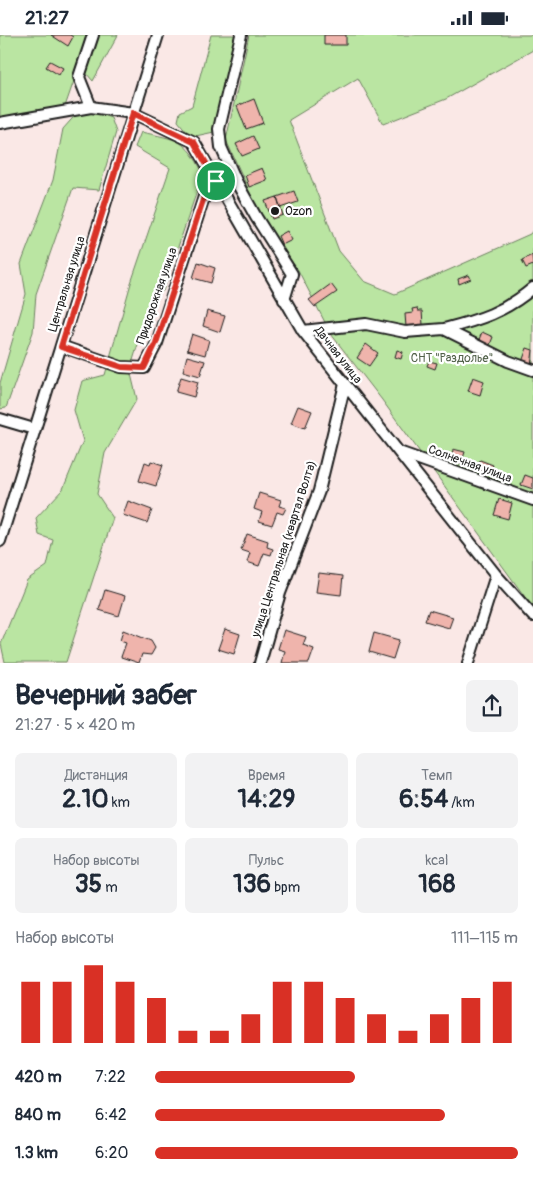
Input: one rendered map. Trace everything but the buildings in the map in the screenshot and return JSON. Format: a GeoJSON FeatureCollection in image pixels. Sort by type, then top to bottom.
{"type":"FeatureCollection","features":[{"type":"Feature","properties":{"kind":"street"},"geometry":{"type":"LineString","coordinates":[[91,107],[78,77],[93,35]]}},
{"type":"Feature","properties":{"kind":"street","name":"Центральная улица"},"geometry":{"type":"LineString","coordinates":[[0,541],[158,35]]}},
{"type":"Feature","properties":{"kind":"street"},"geometry":{"type":"LineString","coordinates":[[241,35],[218,129],[221,147],[246,200],[292,274],[284,300]]}},
{"type":"Feature","properties":{"kind":"street","name":"Дачная улица"},"geometry":{"type":"LineString","coordinates":[[0,123],[91,107],[133,113],[194,142],[303,331],[496,575],[528,606],[533,616]]}},
{"type":"Feature","properties":{"kind":"street","name":"Придорожная улица"},"geometry":{"type":"LineString","coordinates":[[61,347],[122,367],[144,368],[156,343],[204,197],[216,181]]}},
{"type":"Feature","properties":{"kind":"street"},"geometry":{"type":"LineString","coordinates":[[303,331],[366,324],[404,332],[444,329],[484,319],[523,297],[533,288]]}},
{"type":"Feature","properties":{"kind":"street"},"geometry":{"type":"LineString","coordinates":[[444,329],[508,361],[533,370]]}},
{"type":"Feature","properties":{"kind":"street","name":"улица Центральная (квартал Волта)"},"geometry":{"type":"LineString","coordinates":[[260,663],[280,593],[319,491],[346,384]]}},
{"type":"Feature","properties":{"kind":"street"},"geometry":{"type":"LineString","coordinates":[[0,419],[34,429]]}},
{"type":"Feature","properties":{"kind":"street","name":"Солнечная улица"},"geometry":{"type":"LineString","coordinates":[[398,451],[533,499]]}},
{"type":"Feature","properties":{"kind":"street"},"geometry":{"type":"LineString","coordinates":[[468,663],[496,575]]}},
{"type":"Feature","properties":{"kind":"green space"},"geometry":{"type":"Polygon","coordinates":[[[0,35],[90,35],[61,118],[0,129],[0,35]]]}},
{"type":"Feature","properties":{"kind":"green space"},"geometry":{"type":"Polygon","coordinates":[[[99,35],[118,35],[93,81],[86,73],[99,35]]]}},
{"type":"Feature","properties":{"kind":"green space"},"geometry":{"type":"Polygon","coordinates":[[[211,35],[239,35],[214,132],[191,137],[178,121],[180,112],[192,106],[211,35]]]}},
{"type":"Feature","properties":{"kind":"green space","name":"СНТ \"Раздолье\""},"geometry":{"type":"Polygon","coordinates":[[[249,35],[533,35],[533,50],[446,99],[383,124],[358,78],[289,120],[339,251],[364,281],[395,294],[530,234],[533,230],[533,608],[382,400],[331,334],[298,270],[264,224],[226,140],[249,35]]]}},
{"type":"Feature","properties":{"kind":"green space"},"geometry":{"type":"Polygon","coordinates":[[[86,109],[111,118],[116,132],[99,190],[73,188],[36,294],[33,332],[6,408],[0,409],[0,383],[26,294],[21,264],[53,180],[63,129],[79,111],[86,109]]]}},
{"type":"Feature","properties":{"kind":"green space"},"geometry":{"type":"Polygon","coordinates":[[[141,132],[179,142],[191,153],[203,173],[163,291],[154,292],[130,370],[137,399],[105,453],[97,494],[113,518],[66,662],[5,662],[1,644],[27,580],[47,566],[53,540],[39,535],[36,518],[63,489],[83,441],[74,410],[82,381],[105,375],[131,283],[170,168],[135,147],[141,132]]]}},
{"type":"Feature","properties":{"kind":"place","name":"Ozon"},"geometry":{"type":"Point","coordinates":[275,211]}},
{"type":"Feature","properties":{"kind":"route"},"geometry":{"type":"LineString","coordinates":[[133,113],[194,142],[216,181],[204,197],[156,343],[144,368],[122,367],[61,347],[133,113]]}}]}
